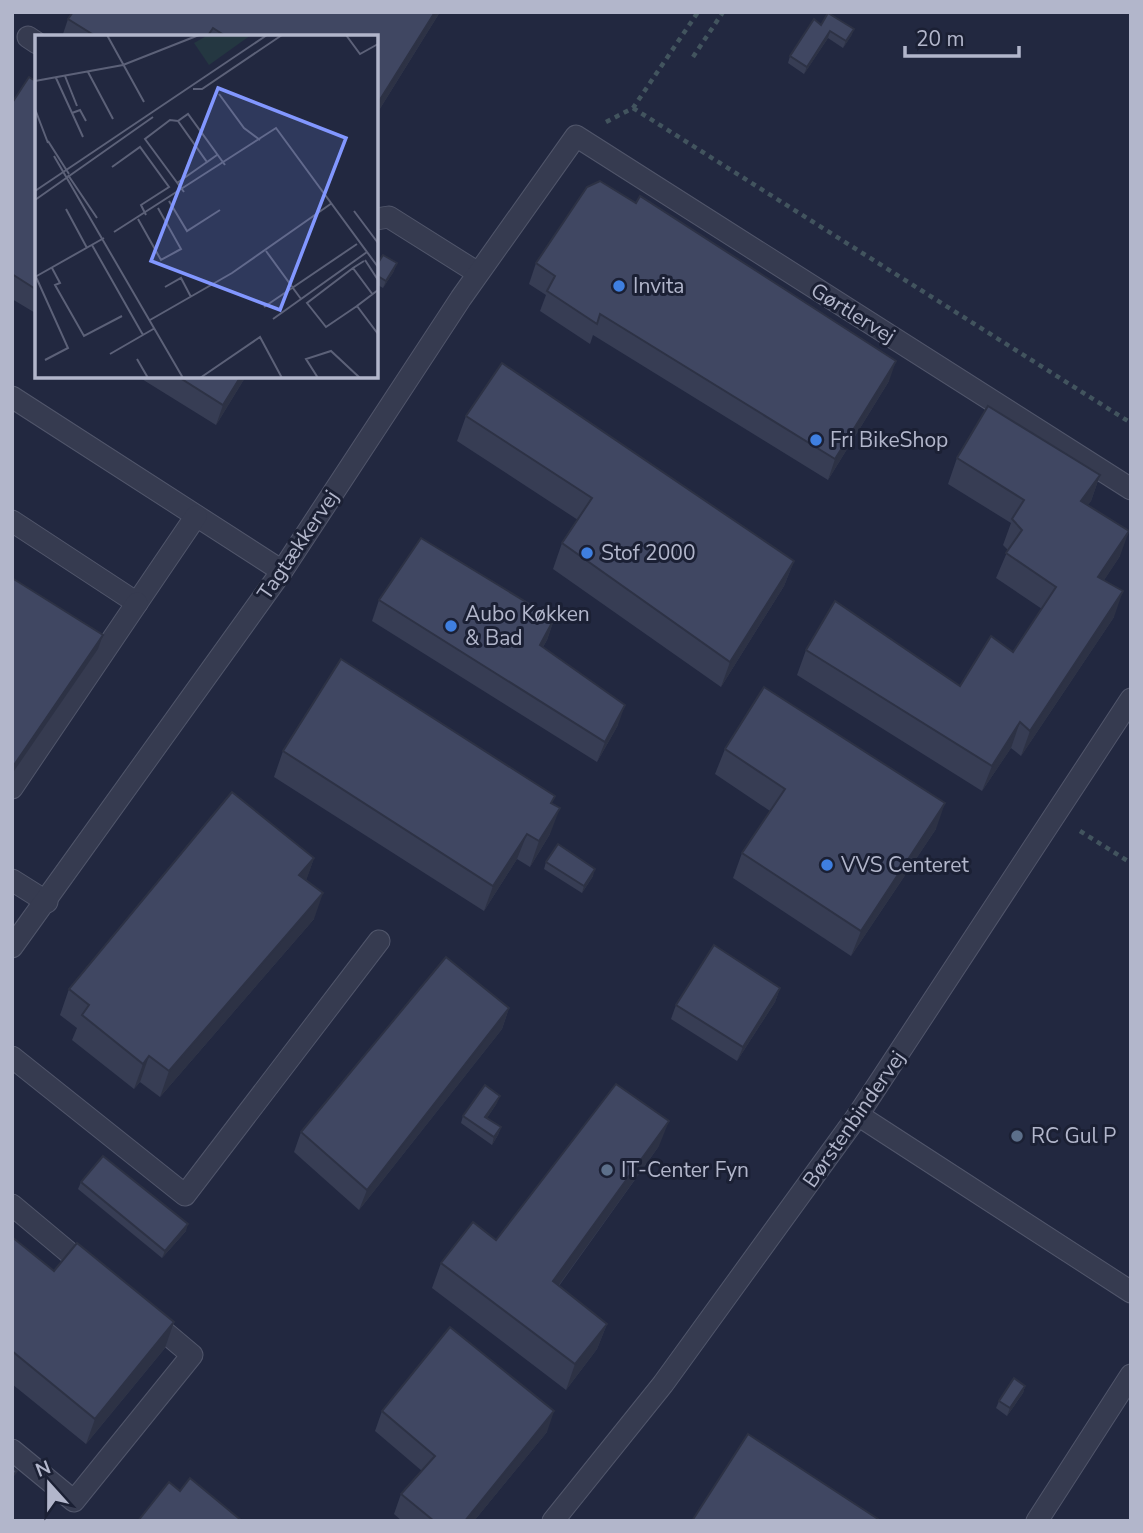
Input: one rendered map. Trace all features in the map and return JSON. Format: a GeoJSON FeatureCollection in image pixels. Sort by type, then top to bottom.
{"type":"FeatureCollection","features":[{"type":"Feature","properties":{"kind":"street","name":"Tagtækkervej"},"geometry":{"type":"LineString","coordinates":[[12,947],[47,902],[282,571],[478,273],[576,136]]}},
{"type":"Feature","properties":{"kind":"street","name":"Gørtlervej"},"geometry":{"type":"LineString","coordinates":[[576,136],[1131,489]]}},
{"type":"Feature","properties":{"kind":"street"},"geometry":{"type":"LineString","coordinates":[[378,219],[389,217],[478,273]]}},
{"type":"Feature","properties":{"kind":"street"},"geometry":{"type":"LineString","coordinates":[[12,397],[282,571]]}},
{"type":"Feature","properties":{"kind":"street"},"geometry":{"type":"LineString","coordinates":[[12,788],[196,516]]}},
{"type":"Feature","properties":{"kind":"street"},"geometry":{"type":"LineString","coordinates":[[12,521],[137,603]]}},
{"type":"Feature","properties":{"kind":"street","name":"Børstenbindervej"},"geometry":{"type":"LineString","coordinates":[[553,1521],[663,1384],[858,1115],[1131,699]]}},
{"type":"Feature","properties":{"kind":"street"},"geometry":{"type":"LineString","coordinates":[[12,880],[47,902]]}},
{"type":"Feature","properties":{"kind":"street"},"geometry":{"type":"LineString","coordinates":[[12,1057],[185,1195],[379,941]]}},
{"type":"Feature","properties":{"kind":"street"},"geometry":{"type":"LineString","coordinates":[[858,1115],[1131,1292]]}},
{"type":"Feature","properties":{"kind":"street"},"geometry":{"type":"LineString","coordinates":[[12,1205],[107,1284]]}},
{"type":"Feature","properties":{"kind":"street"},"geometry":{"type":"LineString","coordinates":[[12,1450],[74,1501],[192,1355],[129,1302]]}},
{"type":"Feature","properties":{"kind":"street"},"geometry":{"type":"LineString","coordinates":[[1037,1521],[1131,1375]]}},
{"type":"Feature","properties":{"kind":"path"},"geometry":{"type":"LineString","coordinates":[[576,136],[633,108],[698,12]]}},
{"type":"Feature","properties":{"kind":"path"},"geometry":{"type":"LineString","coordinates":[[693,57],[723,12]]}},
{"type":"Feature","properties":{"kind":"path"},"geometry":{"type":"LineString","coordinates":[[633,108],[1131,423]]}},
{"type":"Feature","properties":{"kind":"path"},"geometry":{"type":"LineString","coordinates":[[1055,816],[1131,863]]}},
{"type":"Feature","properties":{"kind":"building"},"geometry":{"type":"Polygon","coordinates":[[[73,12],[435,12],[378,103],[378,35],[224,35],[213,28],[208,35],[94,35],[68,19],[73,12]]]}},
{"type":"Feature","properties":{"kind":"building"},"geometry":{"type":"Polygon","coordinates":[[[828,13],[854,29],[846,41],[830,31],[807,67],[790,56],[814,19],[821,25],[828,13]]]}},
{"type":"Feature","properties":{"kind":"building"},"geometry":{"type":"Polygon","coordinates":[[[29,77],[35,81],[35,289],[12,274],[12,103],[29,77]]]}},
{"type":"Feature","properties":{"kind":"building"},"geometry":{"type":"Polygon","coordinates":[[[600,181],[636,203],[640,196],[896,361],[835,459],[600,314],[597,324],[547,291],[555,276],[536,263],[587,187],[600,181]]]}},
{"type":"Feature","properties":{"kind":"building"},"geometry":{"type":"Polygon","coordinates":[[[383,255],[397,263],[386,281],[378,276],[378,263],[383,255]]]}},
{"type":"Feature","properties":{"kind":"building"},"geometry":{"type":"Polygon","coordinates":[[[502,363],[794,561],[730,662],[562,543],[592,498],[466,416],[502,363]]]}},
{"type":"Feature","properties":{"kind":"building"},"geometry":{"type":"Polygon","coordinates":[[[180,378],[240,378],[223,405],[180,378]]]}},
{"type":"Feature","properties":{"kind":"building"},"geometry":{"type":"Polygon","coordinates":[[[988,406],[1100,475],[1081,501],[1129,531],[1098,577],[1123,591],[1030,731],[1020,722],[992,766],[806,650],[835,601],[960,686],[991,636],[1013,652],[1056,587],[1006,553],[1022,530],[1012,519],[1024,500],[957,458],[988,406]]]}},
{"type":"Feature","properties":{"kind":"building"},"geometry":{"type":"Polygon","coordinates":[[[421,538],[554,619],[540,645],[625,705],[605,742],[379,600],[421,538]]]}},
{"type":"Feature","properties":{"kind":"building"},"geometry":{"type":"Polygon","coordinates":[[[12,578],[103,635],[12,768],[12,578]]]}},
{"type":"Feature","properties":{"kind":"building"},"geometry":{"type":"Polygon","coordinates":[[[341,659],[555,796],[551,803],[560,808],[539,841],[527,834],[493,886],[283,751],[341,659]]]}},
{"type":"Feature","properties":{"kind":"building"},"geometry":{"type":"Polygon","coordinates":[[[764,687],[945,803],[861,931],[742,853],[785,789],[725,749],[764,687]]]}},
{"type":"Feature","properties":{"kind":"building"},"geometry":{"type":"Polygon","coordinates":[[[232,792],[314,858],[299,875],[323,893],[169,1071],[149,1056],[143,1064],[82,1015],[89,1005],[69,989],[232,792]]]}},
{"type":"Feature","properties":{"kind":"building"},"geometry":{"type":"Polygon","coordinates":[[[558,844],[595,869],[584,886],[546,862],[558,844]]]}},
{"type":"Feature","properties":{"kind":"building"},"geometry":{"type":"Polygon","coordinates":[[[714,945],[780,988],[743,1047],[676,1005],[714,945]]]}},
{"type":"Feature","properties":{"kind":"building"},"geometry":{"type":"Polygon","coordinates":[[[446,957],[509,1008],[367,1190],[301,1132],[446,957]]]}},
{"type":"Feature","properties":{"kind":"building"},"geometry":{"type":"Polygon","coordinates":[[[616,1084],[669,1121],[553,1281],[607,1324],[575,1364],[441,1263],[473,1222],[496,1240],[616,1084]]]}},
{"type":"Feature","properties":{"kind":"building"},"geometry":{"type":"Polygon","coordinates":[[[485,1085],[500,1096],[485,1117],[501,1127],[494,1137],[463,1116],[485,1085]]]}},
{"type":"Feature","properties":{"kind":"building"},"geometry":{"type":"Polygon","coordinates":[[[103,1156],[188,1224],[165,1251],[81,1182],[103,1156]]]}},
{"type":"Feature","properties":{"kind":"building"},"geometry":{"type":"Polygon","coordinates":[[[12,1237],[54,1271],[77,1243],[174,1322],[95,1419],[12,1351],[12,1237]]]}},
{"type":"Feature","properties":{"kind":"building"},"geometry":{"type":"Polygon","coordinates":[[[450,1327],[554,1411],[465,1521],[434,1521],[401,1494],[435,1456],[382,1411],[450,1327]]]}},
{"type":"Feature","properties":{"kind":"building"},"geometry":{"type":"Polygon","coordinates":[[[1014,1378],[1025,1386],[1010,1408],[999,1401],[1014,1378]]]}},
{"type":"Feature","properties":{"kind":"building"},"geometry":{"type":"Polygon","coordinates":[[[748,1434],[881,1521],[692,1521],[748,1434]]]}},
{"type":"Feature","properties":{"kind":"building"},"geometry":{"type":"Polygon","coordinates":[[[190,1478],[242,1521],[138,1521],[169,1482],[180,1491],[190,1478]]]}},
{"type":"Feature","properties":{"kind":"place","name":"Invita"},"geometry":{"type":"Point","coordinates":[619,286]}},
{"type":"Feature","properties":{"kind":"place","name":"Fri BikeShop"},"geometry":{"type":"Point","coordinates":[816,440]}},
{"type":"Feature","properties":{"kind":"place","name":"Stof 2000"},"geometry":{"type":"Point","coordinates":[587,553]}},
{"type":"Feature","properties":{"kind":"place","name":"Aubo Køkken & Bad"},"geometry":{"type":"Point","coordinates":[451,626]}},
{"type":"Feature","properties":{"kind":"place","name":"VVS Centeret"},"geometry":{"type":"Point","coordinates":[827,865]}},
{"type":"Feature","properties":{"kind":"place","name":"RC Gul P"},"geometry":{"type":"Point","coordinates":[1017,1136]}},
{"type":"Feature","properties":{"kind":"place","name":"IT-Center Fyn"},"geometry":{"type":"Point","coordinates":[607,1170]}}]}
